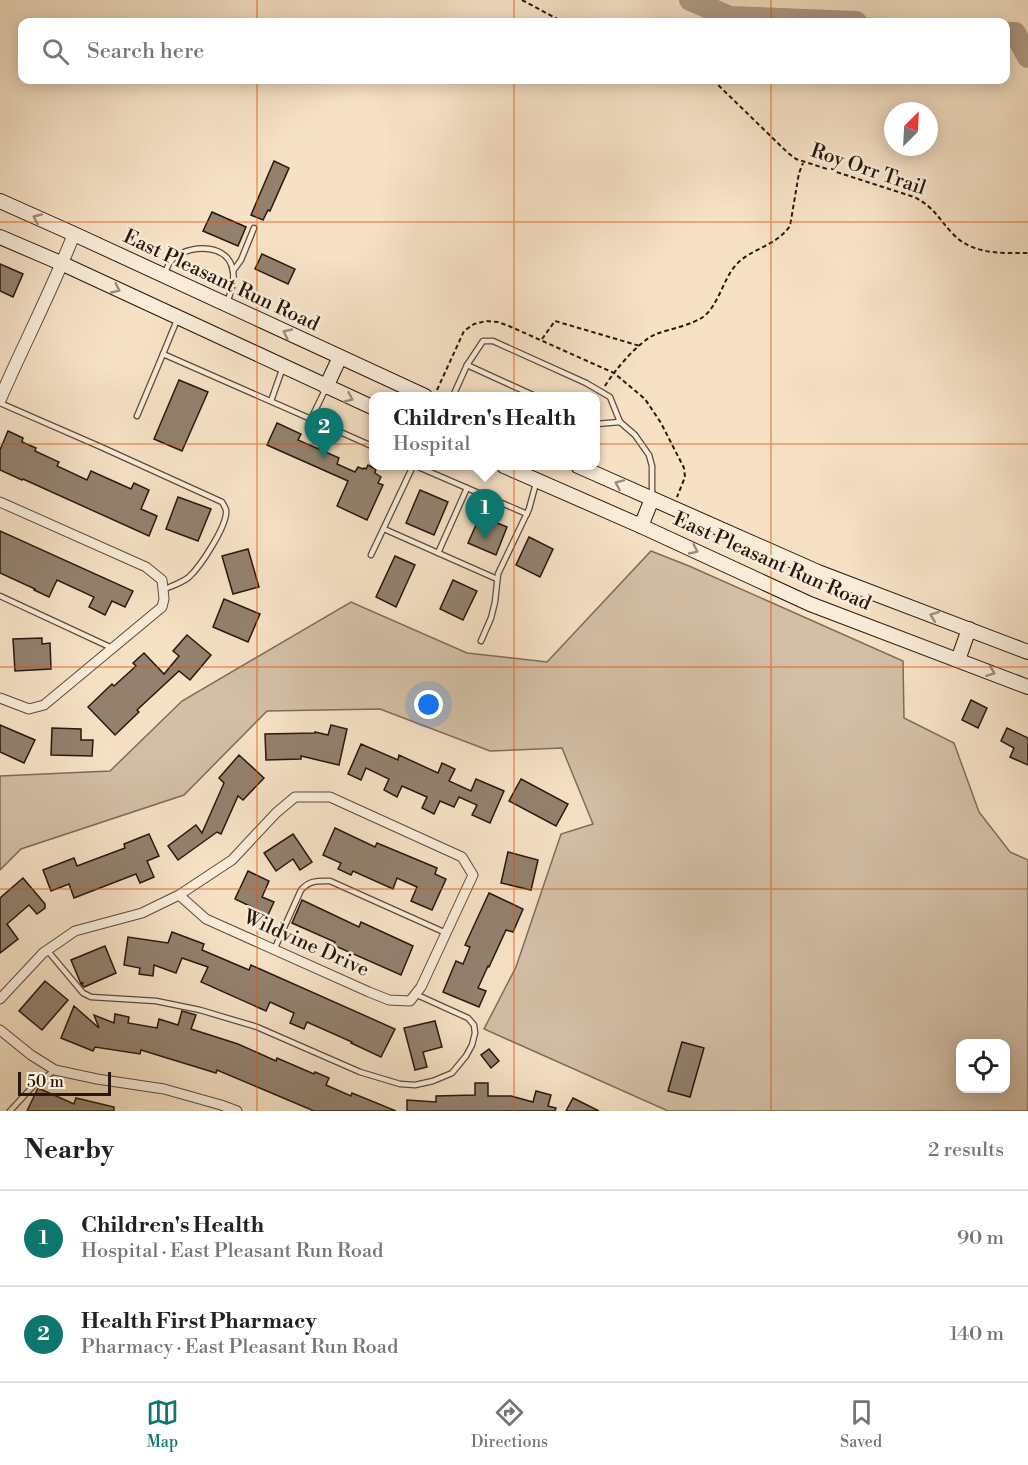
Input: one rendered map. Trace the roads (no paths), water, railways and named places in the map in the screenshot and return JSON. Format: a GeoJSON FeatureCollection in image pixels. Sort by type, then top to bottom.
{"type":"FeatureCollection","features":[{"type":"Feature","properties":{"kind":"main road","name":"East Pleasant Run Road"},"geometry":{"type":"LineString","coordinates":[[0,201],[416,392]]}},
{"type":"Feature","properties":{"kind":"main road"},"geometry":{"type":"LineString","coordinates":[[0,237],[369,406]]}},
{"type":"Feature","properties":{"kind":"main road"},"geometry":{"type":"LineString","coordinates":[[326,387],[340,357]]}},
{"type":"Feature","properties":{"kind":"main road","name":"East Pleasant Run Road"},"geometry":{"type":"LineString","coordinates":[[515,470],[810,604],[1028,687]]}},
{"type":"Feature","properties":{"kind":"main road","name":"East Pleasant Run Road"},"geometry":{"type":"LineString","coordinates":[[589,470],[818,572],[1028,652]]}},
{"type":"Feature","properties":{"kind":"main road"},"geometry":{"type":"LineString","coordinates":[[641,526],[652,499]]}},
{"type":"Feature","properties":{"kind":"main road"},"geometry":{"type":"LineString","coordinates":[[958,660],[969,629]]}},
{"type":"Feature","properties":{"kind":"street"},"geometry":{"type":"LineString","coordinates":[[0,401],[22,347],[63,264],[74,234]]}},
{"type":"Feature","properties":{"kind":"street"},"geometry":{"type":"LineString","coordinates":[[0,502],[146,567],[162,580],[164,599],[162,607],[44,705],[29,709],[0,698]]}},
{"type":"Feature","properties":{"kind":"street"},"geometry":{"type":"LineString","coordinates":[[0,999],[43,953],[75,931],[142,913],[179,896],[232,860],[276,813],[295,797],[330,797],[462,857],[473,875],[418,991]]}},
{"type":"Feature","properties":{"kind":"street","name":"Wildvine Drive"},"geometry":{"type":"LineString","coordinates":[[179,896],[206,919],[389,1000],[410,1001],[418,991]]}},
{"type":"Feature","properties":{"kind":"street"},"geometry":{"type":"LineString","coordinates":[[0,1030],[31,1056],[55,1070],[164,1089],[221,1104],[237,1111]]}},
{"type":"Feature","properties":{"kind":"lane"},"geometry":{"type":"LineString","coordinates":[[233,271],[241,260],[254,228]]}},
{"type":"Feature","properties":{"kind":"lane"},"geometry":{"type":"LineString","coordinates":[[163,275],[170,261],[176,256],[187,251],[211,248],[230,261],[233,271],[227,305]]}},
{"type":"Feature","properties":{"kind":"lane"},"geometry":{"type":"LineString","coordinates":[[137,416],[178,318]]}},
{"type":"Feature","properties":{"kind":"lane"},"geometry":{"type":"LineString","coordinates":[[455,392],[467,365],[483,341],[494,341],[586,383],[610,397],[620,422],[635,435],[649,455],[652,466],[652,499]]}},
{"type":"Feature","properties":{"kind":"lane"},"geometry":{"type":"LineString","coordinates":[[164,354],[369,445]]}},
{"type":"Feature","properties":{"kind":"lane"},"geometry":{"type":"LineString","coordinates":[[467,365],[526,392]]}},
{"type":"Feature","properties":{"kind":"lane"},"geometry":{"type":"LineString","coordinates":[[271,402],[283,367]]}},
{"type":"Feature","properties":{"kind":"lane"},"geometry":{"type":"LineString","coordinates":[[311,418],[326,387]]}},
{"type":"Feature","properties":{"kind":"lane"},"geometry":{"type":"LineString","coordinates":[[0,401],[222,502],[226,508],[226,518],[219,535],[200,564],[188,578],[163,590]]}},
{"type":"Feature","properties":{"kind":"lane"},"geometry":{"type":"LineString","coordinates":[[600,424],[620,422]]}},
{"type":"Feature","properties":{"kind":"lane"},"geometry":{"type":"LineString","coordinates":[[371,555],[413,470]]}},
{"type":"Feature","properties":{"kind":"lane"},"geometry":{"type":"LineString","coordinates":[[426,470],[527,514]]}},
{"type":"Feature","properties":{"kind":"lane"},"geometry":{"type":"LineString","coordinates":[[481,641],[491,618],[498,574],[527,514],[536,480]]}},
{"type":"Feature","properties":{"kind":"lane"},"geometry":{"type":"LineString","coordinates":[[438,553],[467,488]]}},
{"type":"Feature","properties":{"kind":"lane"},"geometry":{"type":"LineString","coordinates":[[384,529],[497,579]]}},
{"type":"Feature","properties":{"kind":"lane"},"geometry":{"type":"LineString","coordinates":[[0,596],[113,648]]}},
{"type":"Feature","properties":{"kind":"lane"},"geometry":{"type":"LineString","coordinates":[[274,950],[301,890],[307,883],[318,880],[330,881],[446,933]]}},
{"type":"Feature","properties":{"kind":"lane"},"geometry":{"type":"LineString","coordinates":[[47,950],[83,993],[91,997],[156,1001],[200,1010],[257,1027],[360,1072],[400,1084],[433,1081],[452,1073],[466,1056],[475,1033],[474,1025],[468,1018],[418,991]]}},
{"type":"Feature","properties":{"kind":"lane"},"geometry":{"type":"LineString","coordinates":[[10,1111],[34,1085],[55,1070]]}},
{"type":"Feature","properties":{"kind":"waterway"},"geometry":{"type":"LineString","coordinates":[[690,0],[730,17],[755,18]]}},
{"type":"Feature","properties":{"kind":"waterway"},"geometry":{"type":"LineString","coordinates":[[1010,33],[1015,33],[1028,57]]}},
{"type":"Feature","properties":{"kind":"place","name":"Health First Pharmacy"},"geometry":{"type":"Point","coordinates":[324,458]}},
{"type":"Feature","properties":{"kind":"place","name":"Children's Health"},"geometry":{"type":"Point","coordinates":[485,539]}}]}
